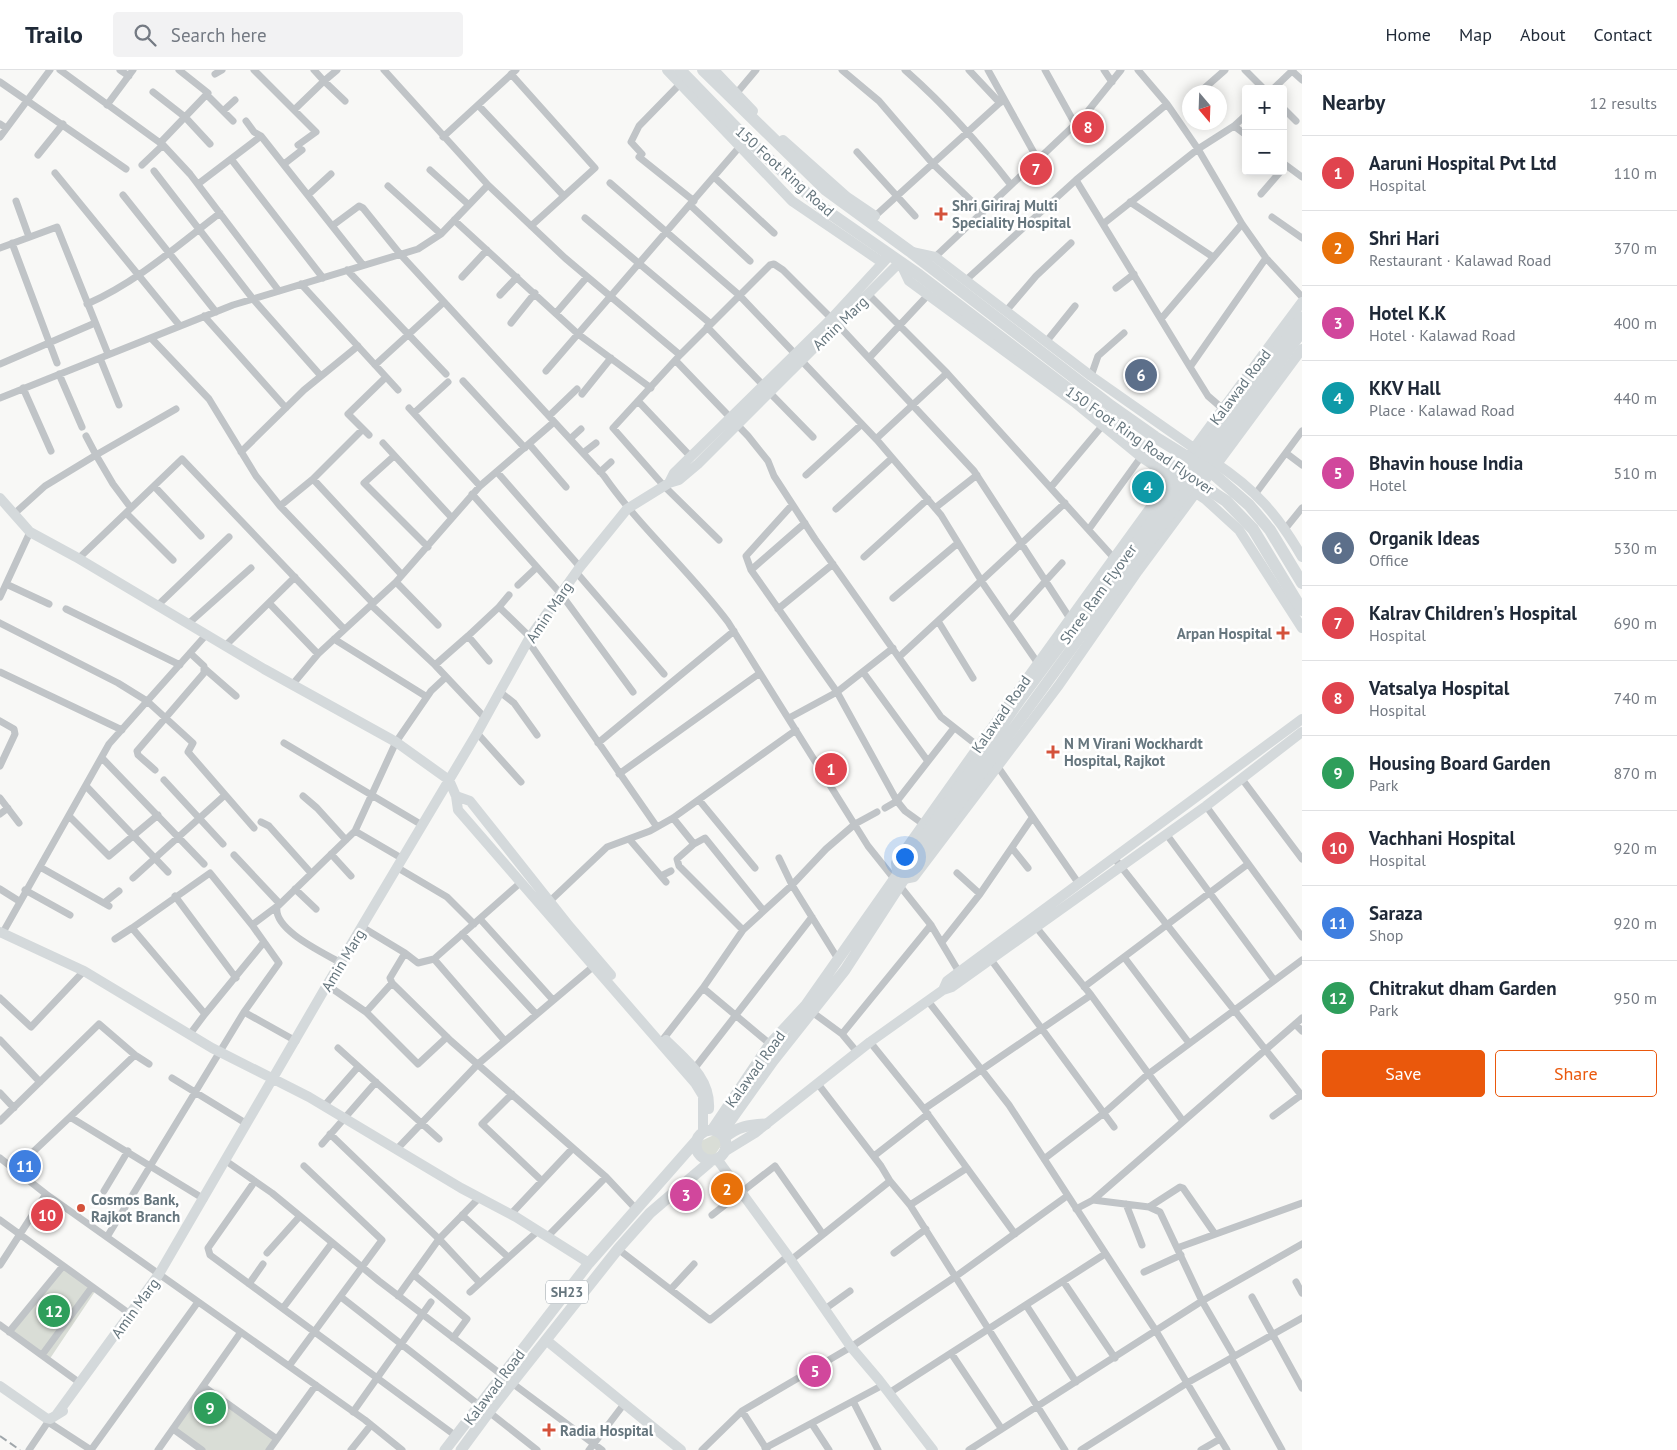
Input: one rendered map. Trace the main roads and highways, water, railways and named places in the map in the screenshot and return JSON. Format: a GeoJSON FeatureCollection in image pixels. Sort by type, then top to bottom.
{"type":"FeatureCollection","features":[{"type":"Feature","properties":{"kind":"highway","name":"150 Foot Ring Road"},"geometry":{"type":"LineString","coordinates":[[680,70],[743,143],[824,209],[891,260]]}},
{"type":"Feature","properties":{"kind":"highway","name":"150 Foot Ring Road"},"geometry":{"type":"LineString","coordinates":[[703,70],[734,96],[826,190],[872,219],[911,252]]}},
{"type":"Feature","properties":{"kind":"highway","name":"150 Foot Ring Road Flyover"},"geometry":{"type":"LineString","coordinates":[[911,252],[1111,406],[1210,472],[1249,505],[1270,530],[1302,583]]}},
{"type":"Feature","properties":{"kind":"highway","name":"150 Foot Ring Road Flyover"},"geometry":{"type":"LineString","coordinates":[[891,260],[1140,443],[1226,502],[1253,529],[1302,610]]}},
{"type":"Feature","properties":{"kind":"main road","name":"Shree Ram Flyover"},"geometry":{"type":"LineString","coordinates":[[902,874],[1038,676],[1302,317]]}},
{"type":"Feature","properties":{"kind":"main road","name":"Shree Ram Flyover"},"geometry":{"type":"LineString","coordinates":[[902,874],[1302,332]]}},
{"type":"Feature","properties":{"kind":"main road","name":"Kalawad Road"},"geometry":{"type":"LineString","coordinates":[[711,1134],[770,1044],[806,1005],[902,874]]}},
{"type":"Feature","properties":{"kind":"main road","name":"Kalawad Road"},"geometry":{"type":"LineString","coordinates":[[445,1450],[589,1263],[678,1160],[711,1134],[812,1012],[845,970],[902,874]]}},
{"type":"Feature","properties":{"kind":"main road"},"geometry":{"type":"LineString","coordinates":[[711,1134],[732,1131],[745,1125],[766,1124]]}},
{"type":"Feature","properties":{"kind":"main road"},"geometry":{"type":"LineString","coordinates":[[711,1134],[717,1157],[699,1154],[711,1134]]}},
{"type":"Feature","properties":{"kind":"main road","name":"Kalawad Road"},"geometry":{"type":"LineString","coordinates":[[461,1450],[488,1412],[618,1249],[650,1213],[717,1157]]}},
{"type":"Feature","properties":{"kind":"main road"},"geometry":{"type":"LineString","coordinates":[[678,1160],[695,1174]]}},
{"type":"Feature","properties":{"kind":"railway"},"geometry":{"type":"LineString","coordinates":[[0,1436],[20,1450]]}},
{"type":"Feature","properties":{"kind":"place","name":"Vatsalya Hospital"},"geometry":{"type":"Point","coordinates":[1088,127]}},
{"type":"Feature","properties":{"kind":"place","name":"Kalrav Children's Hospital"},"geometry":{"type":"Point","coordinates":[1036,169]}},
{"type":"Feature","properties":{"kind":"place","name":"Shri Giriraj Multi Speciality Hospital"},"geometry":{"type":"Point","coordinates":[941,214]}},
{"type":"Feature","properties":{"kind":"place","name":"Organik Ideas"},"geometry":{"type":"Point","coordinates":[1141,375]}},
{"type":"Feature","properties":{"kind":"place","name":"KKV Hall"},"geometry":{"type":"Point","coordinates":[1148,487]}},
{"type":"Feature","properties":{"kind":"place","name":"Arpan Hospital"},"geometry":{"type":"Point","coordinates":[1283,633]}},
{"type":"Feature","properties":{"kind":"place","name":"N M Virani Wockhardt Hospital, Rajkot"},"geometry":{"type":"Point","coordinates":[1053,752]}},
{"type":"Feature","properties":{"kind":"place","name":"Aaruni Hospital Pvt Ltd"},"geometry":{"type":"Point","coordinates":[831,769]}},
{"type":"Feature","properties":{"kind":"place","name":"Saraza"},"geometry":{"type":"Point","coordinates":[25,1166]}},
{"type":"Feature","properties":{"kind":"place","name":"Shri Hari"},"geometry":{"type":"Point","coordinates":[727,1189]}},
{"type":"Feature","properties":{"kind":"place","name":"Hotel K.K"},"geometry":{"type":"Point","coordinates":[686,1195]}},
{"type":"Feature","properties":{"kind":"place","name":"Cosmos Bank, Rajkot Branch"},"geometry":{"type":"Point","coordinates":[81,1208]}},
{"type":"Feature","properties":{"kind":"place","name":"Vachhani Hospital"},"geometry":{"type":"Point","coordinates":[47,1215]}},
{"type":"Feature","properties":{"kind":"place","name":"Chitrakut dham Garden"},"geometry":{"type":"Point","coordinates":[54,1311]}},
{"type":"Feature","properties":{"kind":"place","name":"Bhavin house India"},"geometry":{"type":"Point","coordinates":[815,1371]}},
{"type":"Feature","properties":{"kind":"place","name":"Housing Board Garden"},"geometry":{"type":"Point","coordinates":[210,1408]}},
{"type":"Feature","properties":{"kind":"place","name":"Radia Hospital"},"geometry":{"type":"Point","coordinates":[549,1430]}}]}
